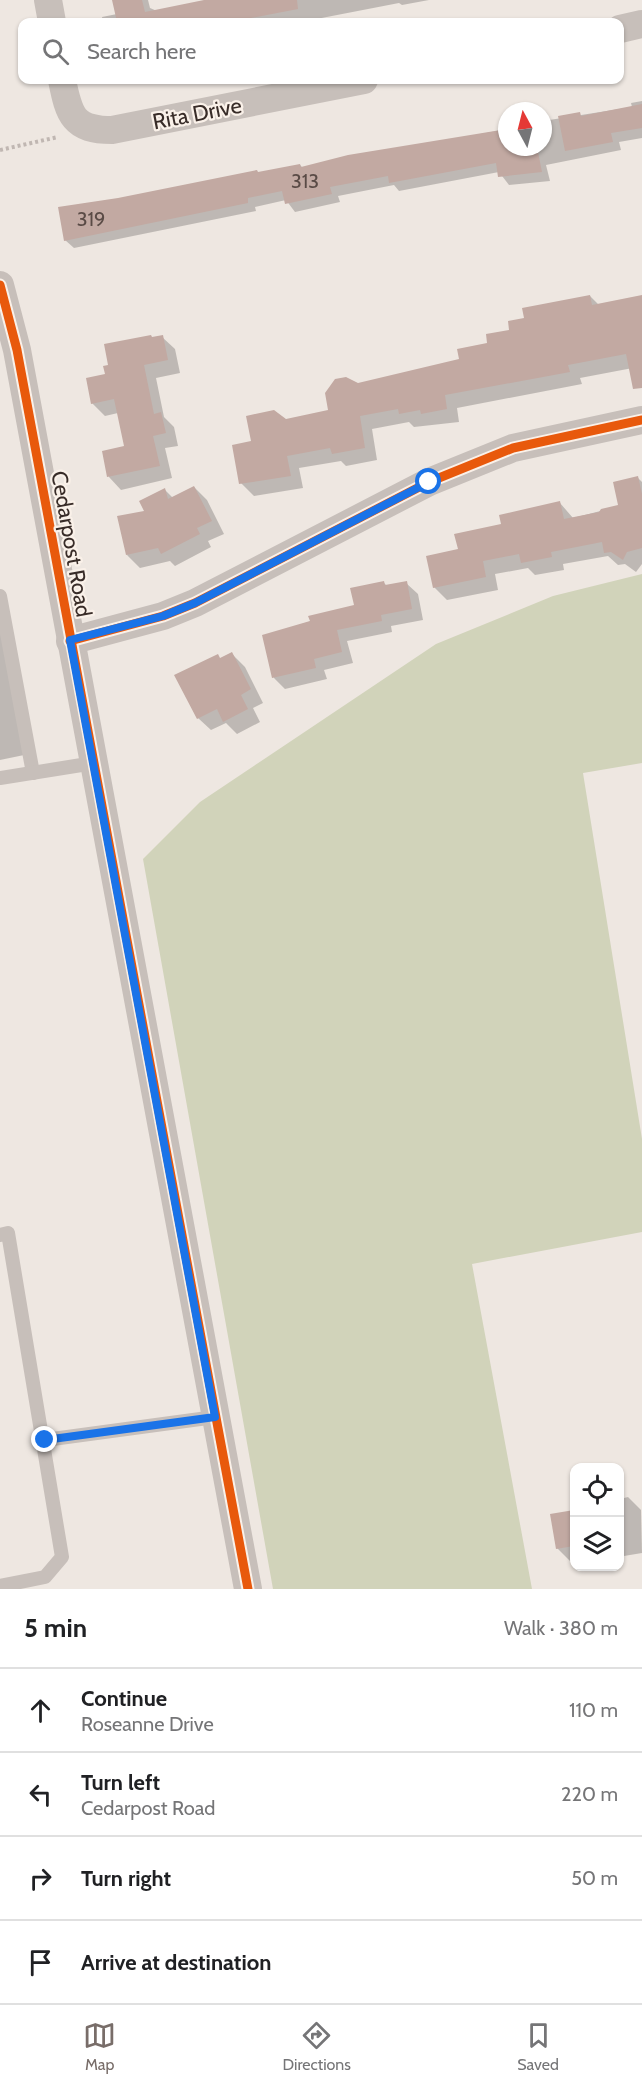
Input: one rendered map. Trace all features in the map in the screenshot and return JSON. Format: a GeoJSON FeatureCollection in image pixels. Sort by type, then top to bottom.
{"type":"FeatureCollection","features":[{"type":"Feature","properties":{"kind":"street"},"geometry":{"type":"LineString","coordinates":[[48,0],[51,18]]}},
{"type":"Feature","properties":{"kind":"street"},"geometry":{"type":"LineString","coordinates":[[624,27],[642,24]]}},
{"type":"Feature","properties":{"kind":"street"},"geometry":{"type":"LineString","coordinates":[[63,84],[67,105],[76,121],[90,130]]}},
{"type":"Feature","properties":{"kind":"street","name":"Rita Drive"},"geometry":{"type":"LineString","coordinates":[[90,130],[112,130],[344,84]]}},
{"type":"Feature","properties":{"kind":"street","name":"Cedarpost Road"},"geometry":{"type":"LineString","coordinates":[[0,285],[8,351],[94,763],[248,1589]]}},
{"type":"Feature","properties":{"kind":"street"},"geometry":{"type":"LineString","coordinates":[[70,640],[163,616],[195,603],[429,482],[513,448],[642,420]]}},
{"type":"Feature","properties":{"kind":"lane"},"geometry":{"type":"LineString","coordinates":[[0,596],[33,773]]}},
{"type":"Feature","properties":{"kind":"lane"},"geometry":{"type":"LineString","coordinates":[[0,778],[94,763]]}},
{"type":"Feature","properties":{"kind":"lane"},"geometry":{"type":"LineString","coordinates":[[0,1234],[8,1233],[45,1440],[62,1557],[45,1577],[0,1586]]}},
{"type":"Feature","properties":{"kind":"lane"},"geometry":{"type":"LineString","coordinates":[[45,1440],[215,1417]]}},
{"type":"Feature","properties":{"kind":"path"},"geometry":{"type":"LineString","coordinates":[[0,150],[90,130]]}},
{"type":"Feature","properties":{"kind":"green space"},"geometry":{"type":"Polygon","coordinates":[[[642,574],[642,763],[583,773],[642,1139],[642,1232],[472,1264],[532,1589],[273,1589],[143,859],[200,802],[436,644],[553,596],[642,574]]]}},
{"type":"Feature","properties":{"kind":"building"},"geometry":{"type":"Polygon","coordinates":[[[112,0],[142,0],[145,12],[204,0],[297,0],[298,9],[251,18],[116,18],[112,0]]]}},
{"type":"Feature","properties":{"kind":"building"},"geometry":{"type":"Polygon","coordinates":[[[642,104],[642,128],[611,133],[613,142],[565,151],[558,116],[580,112],[581,116],[642,104]]]}},
{"type":"Feature","properties":{"kind":"building"},"geometry":{"type":"Polygon","coordinates":[[[498,130],[498,156],[539,156],[542,172],[498,177],[496,163],[389,183],[388,176],[330,187],[332,194],[285,204],[282,191],[248,198],[248,203],[64,241],[58,207],[118,198],[257,170],[258,172],[300,164],[301,167],[348,155],[498,130]]]}},
{"type":"Feature","properties":{"kind":"building"},"geometry":{"type":"Polygon","coordinates":[[[590,295],[592,305],[642,295],[642,388],[633,389],[626,354],[568,365],[570,372],[445,395],[447,409],[421,414],[420,410],[399,414],[398,409],[360,416],[365,448],[332,454],[330,448],[287,456],[291,476],[239,484],[232,445],[251,441],[246,416],[274,410],[286,419],[328,410],[325,393],[335,379],[346,377],[358,383],[459,359],[457,349],[487,343],[486,334],[509,330],[508,321],[524,318],[522,308],[590,295]]]}},
{"type":"Feature","properties":{"kind":"building"},"geometry":{"type":"Polygon","coordinates":[[[151,335],[152,337],[163,335],[168,360],[144,365],[154,414],[161,412],[166,433],[153,436],[160,466],[107,477],[102,451],[124,446],[114,399],[91,404],[86,378],[105,374],[103,366],[108,365],[104,344],[151,335]]]}},
{"type":"Feature","properties":{"kind":"building"},"geometry":{"type":"Polygon","coordinates":[[[638,476],[642,494],[642,548],[627,552],[623,560],[611,552],[604,553],[602,542],[551,552],[552,557],[521,563],[519,554],[483,561],[486,577],[433,588],[426,556],[458,549],[454,534],[501,524],[499,515],[560,501],[564,519],[599,512],[601,509],[618,505],[613,482],[638,476]]]}},
{"type":"Feature","properties":{"kind":"building"},"geometry":{"type":"Polygon","coordinates":[[[194,486],[212,521],[197,528],[200,534],[161,554],[158,548],[126,555],[117,516],[144,511],[139,501],[165,488],[168,499],[194,486]]]}},
{"type":"Feature","properties":{"kind":"building"},"geometry":{"type":"Polygon","coordinates":[[[384,581],[385,585],[407,581],[412,609],[381,615],[382,621],[337,630],[342,652],[314,659],[316,668],[272,678],[262,635],[310,621],[308,616],[354,605],[350,588],[384,581]]]}},
{"type":"Feature","properties":{"kind":"building"},"geometry":{"type":"Polygon","coordinates":[[[232,652],[251,689],[241,695],[248,709],[223,722],[217,709],[197,719],[174,675],[218,654],[220,658],[232,652]]]}},
{"type":"Feature","properties":{"kind":"building"},"geometry":{"type":"Polygon","coordinates":[[[570,1511],[570,1547],[556,1549],[550,1514],[570,1511]]]}},
{"type":"Feature","properties":{"kind":"cycle path"},"geometry":{"type":"LineString","coordinates":[[0,285],[17,350],[248,1589]]}},
{"type":"Feature","properties":{"kind":"cycle path"},"geometry":{"type":"LineString","coordinates":[[70,641],[163,616],[195,603],[429,482],[513,448],[642,420]]}},
{"type":"Feature","properties":{"kind":"route"},"geometry":{"type":"LineString","coordinates":[[45,1440],[215,1417],[70,640],[163,616],[195,603],[429,482]]}}]}
